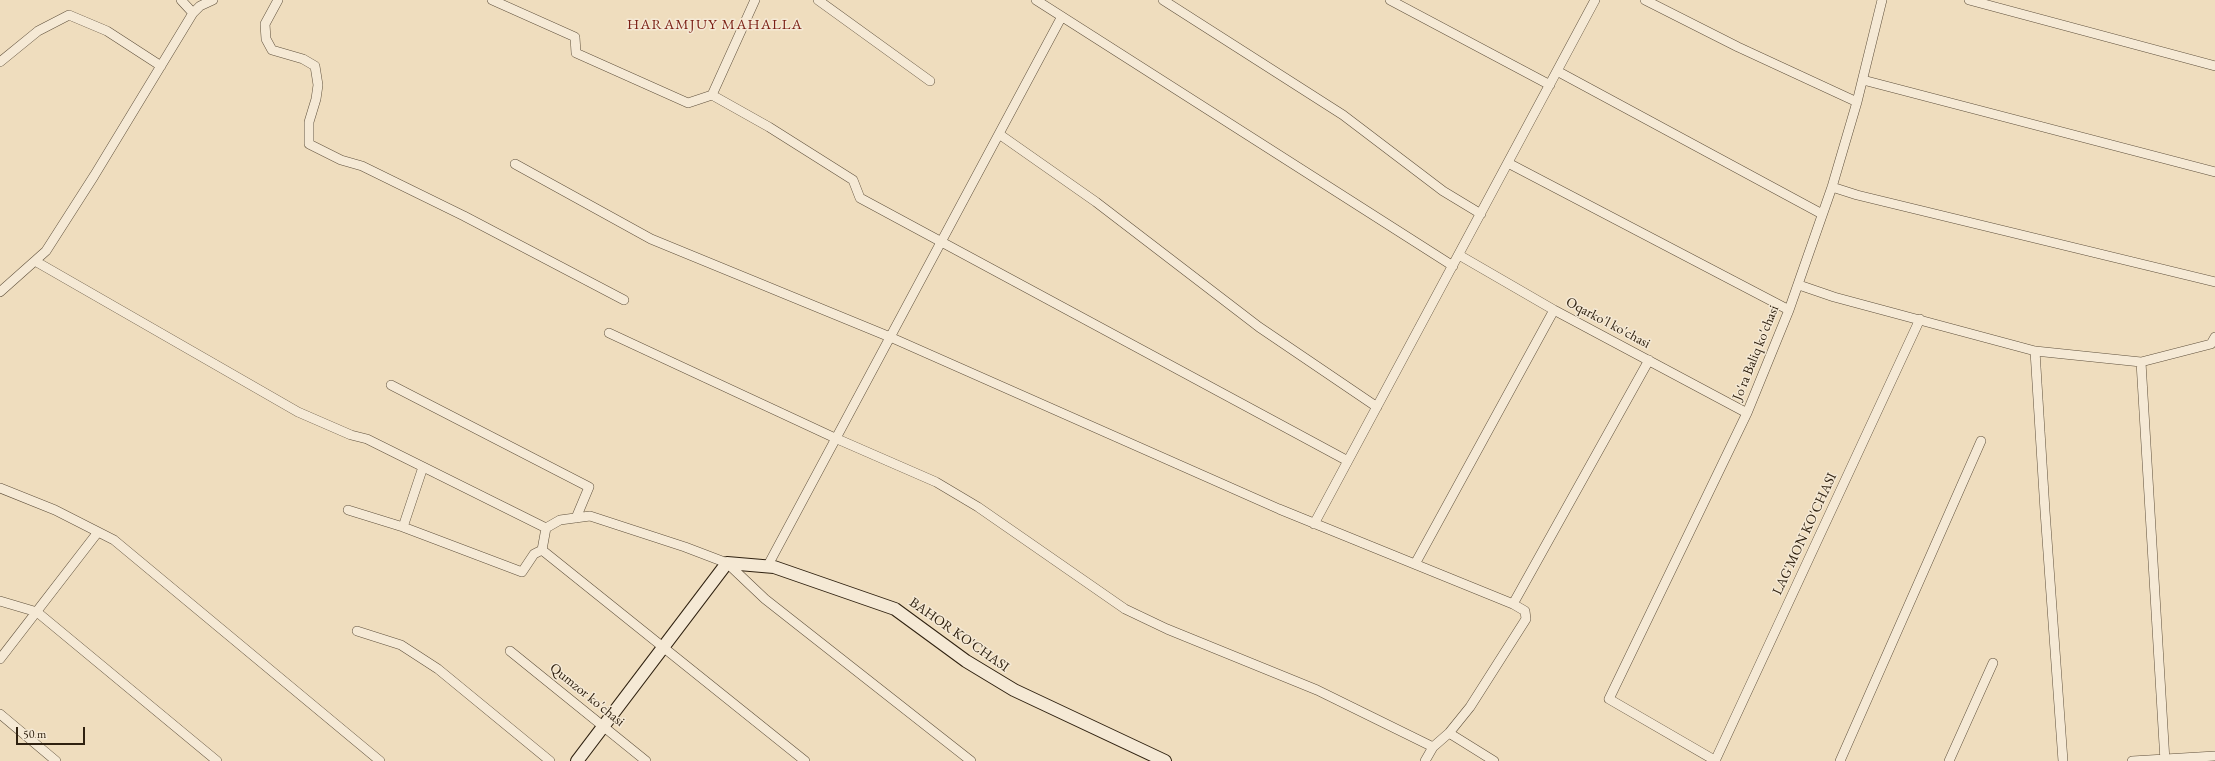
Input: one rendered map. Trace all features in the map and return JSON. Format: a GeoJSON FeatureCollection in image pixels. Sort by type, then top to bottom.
{"type":"FeatureCollection","features":[{"type":"Feature","properties":{"kind":"street"},"geometry":{"type":"LineString","coordinates":[[181,0],[193,13]]}},
{"type":"Feature","properties":{"kind":"street"},"geometry":{"type":"LineString","coordinates":[[0,292],[46,251],[94,176],[193,13],[200,6],[213,0]]}},
{"type":"Feature","properties":{"kind":"street"},"geometry":{"type":"LineString","coordinates":[[278,0],[265,24],[266,39],[272,50],[303,59],[315,66],[318,85],[316,99],[309,122],[309,144],[341,160],[362,166],[430,199],[624,300]]}},
{"type":"Feature","properties":{"kind":"street"},"geometry":{"type":"LineString","coordinates":[[492,0],[575,37],[576,53],[688,103],[712,95],[755,0]]}},
{"type":"Feature","properties":{"kind":"street"},"geometry":{"type":"LineString","coordinates":[[818,0],[930,81]]}},
{"type":"Feature","properties":{"kind":"street"},"geometry":{"type":"LineString","coordinates":[[1163,0],[1343,115],[1443,191],[1481,214]]}},
{"type":"Feature","properties":{"kind":"street"},"geometry":{"type":"LineString","coordinates":[[1390,0],[1550,85]]}},
{"type":"Feature","properties":{"kind":"street"},"geometry":{"type":"LineString","coordinates":[[1314,524],[1346,460],[1377,407],[1595,0]]}},
{"type":"Feature","properties":{"kind":"street"},"geometry":{"type":"LineString","coordinates":[[1646,0],[1738,47],[1857,102]]}},
{"type":"Feature","properties":{"kind":"street","name":"Jo'ra Baliq ko'chasi"},"geometry":{"type":"LineString","coordinates":[[1716,761],[1609,700],[1747,412],[1799,285],[1832,187],[1857,102],[1882,0]]}},
{"type":"Feature","properties":{"kind":"street"},"geometry":{"type":"LineString","coordinates":[[1969,0],[2215,66]]}},
{"type":"Feature","properties":{"kind":"street"},"geometry":{"type":"LineString","coordinates":[[1040,1],[1061,18],[1453,266]]}},
{"type":"Feature","properties":{"kind":"street"},"geometry":{"type":"LineString","coordinates":[[0,62],[38,31],[69,15],[107,31],[161,66]]}},
{"type":"Feature","properties":{"kind":"street"},"geometry":{"type":"LineString","coordinates":[[767,567],[1061,18]]}},
{"type":"Feature","properties":{"kind":"street"},"geometry":{"type":"LineString","coordinates":[[1557,70],[1822,214]]}},
{"type":"Feature","properties":{"kind":"street"},"geometry":{"type":"LineString","coordinates":[[1862,80],[2215,172]]}},
{"type":"Feature","properties":{"kind":"street"},"geometry":{"type":"LineString","coordinates":[[712,95],[769,127],[852,180],[860,198],[1346,460]]}},
{"type":"Feature","properties":{"kind":"street"},"geometry":{"type":"LineString","coordinates":[[998,134],[1096,202],[1259,327],[1377,407]]}},
{"type":"Feature","properties":{"kind":"street"},"geometry":{"type":"LineString","coordinates":[[1508,163],[1789,310]]}},
{"type":"Feature","properties":{"kind":"street"},"geometry":{"type":"LineString","coordinates":[[515,164],[651,239],[890,337],[1314,524],[1513,604],[1525,611],[1526,619],[1470,707],[1449,733],[1434,747],[1425,761]]}},
{"type":"Feature","properties":{"kind":"street"},"geometry":{"type":"LineString","coordinates":[[1832,187],[2215,282]]}},
{"type":"Feature","properties":{"kind":"street","name":"Oqarko'l ko'chasi"},"geometry":{"type":"LineString","coordinates":[[1459,255],[1554,310],[1747,412]]}},
{"type":"Feature","properties":{"kind":"street"},"geometry":{"type":"LineString","coordinates":[[35,260],[298,412],[351,435],[367,439],[546,528]]}},
{"type":"Feature","properties":{"kind":"street"},"geometry":{"type":"LineString","coordinates":[[1799,285],[1834,297],[2035,351],[2141,362],[2211,344],[2215,338]]}},
{"type":"Feature","properties":{"kind":"street"},"geometry":{"type":"LineString","coordinates":[[1415,564],[1554,310]]}},
{"type":"Feature","properties":{"kind":"street","name":"LAG'MON KO'CHASI"},"geometry":{"type":"LineString","coordinates":[[1716,761],[1920,319]]}},
{"type":"Feature","properties":{"kind":"street"},"geometry":{"type":"LineString","coordinates":[[609,333],[835,438],[936,482],[978,507],[1125,609],[1167,629],[1317,690],[1434,747]]}},
{"type":"Feature","properties":{"kind":"street"},"geometry":{"type":"LineString","coordinates":[[2035,351],[2063,761]]}},
{"type":"Feature","properties":{"kind":"street"},"geometry":{"type":"LineString","coordinates":[[1513,604],[1649,360]]}},
{"type":"Feature","properties":{"kind":"street"},"geometry":{"type":"LineString","coordinates":[[2141,362],[2165,760]]}},
{"type":"Feature","properties":{"kind":"street"},"geometry":{"type":"LineString","coordinates":[[390,385],[589,487],[576,518]]}},
{"type":"Feature","properties":{"kind":"street"},"geometry":{"type":"LineString","coordinates":[[1840,761],[1981,441]]}},
{"type":"Feature","properties":{"kind":"street"},"geometry":{"type":"LineString","coordinates":[[403,527],[423,467]]}},
{"type":"Feature","properties":{"kind":"street"},"geometry":{"type":"LineString","coordinates":[[0,488],[55,510],[114,540],[380,761]]}},
{"type":"Feature","properties":{"kind":"street"},"geometry":{"type":"LineString","coordinates":[[348,510],[403,527],[522,572],[534,554],[542,550]]}},
{"type":"Feature","properties":{"kind":"street"},"geometry":{"type":"LineString","coordinates":[[542,550],[546,528],[560,520],[590,516],[685,547],[727,563],[765,599],[971,761]]}},
{"type":"Feature","properties":{"kind":"street"},"geometry":{"type":"LineString","coordinates":[[0,659],[98,532]]}},
{"type":"Feature","properties":{"kind":"street"},"geometry":{"type":"LineString","coordinates":[[542,550],[805,761]]}},
{"type":"Feature","properties":{"kind":"street"},"geometry":{"type":"LineString","coordinates":[[577,761],[602,726],[727,563]]}},
{"type":"Feature","properties":{"kind":"street","name":"BAHOR KO'CHASI"},"geometry":{"type":"LineString","coordinates":[[727,563],[774,567],[895,609],[966,661],[1014,690],[1165,761]]}},
{"type":"Feature","properties":{"kind":"street"},"geometry":{"type":"LineString","coordinates":[[0,601],[37,612],[217,761]]}},
{"type":"Feature","properties":{"kind":"street"},"geometry":{"type":"LineString","coordinates":[[356,631],[401,645],[438,668],[550,761]]}},
{"type":"Feature","properties":{"kind":"street","name":"Qumzor ko'chasi"},"geometry":{"type":"LineString","coordinates":[[510,651],[646,761]]}},
{"type":"Feature","properties":{"kind":"street"},"geometry":{"type":"LineString","coordinates":[[1949,761],[1993,663]]}},
{"type":"Feature","properties":{"kind":"street"},"geometry":{"type":"LineString","coordinates":[[0,714],[56,761]]}},
{"type":"Feature","properties":{"kind":"street"},"geometry":{"type":"LineString","coordinates":[[1449,733],[1494,761]]}},
{"type":"Feature","properties":{"kind":"street"},"geometry":{"type":"LineString","coordinates":[[2132,761],[2215,756]]}},
{"type":"Feature","properties":{"kind":"district","name":"HARAMJUY MAHALLA"},"geometry":{"type":"Point","coordinates":[715,25]}}]}
